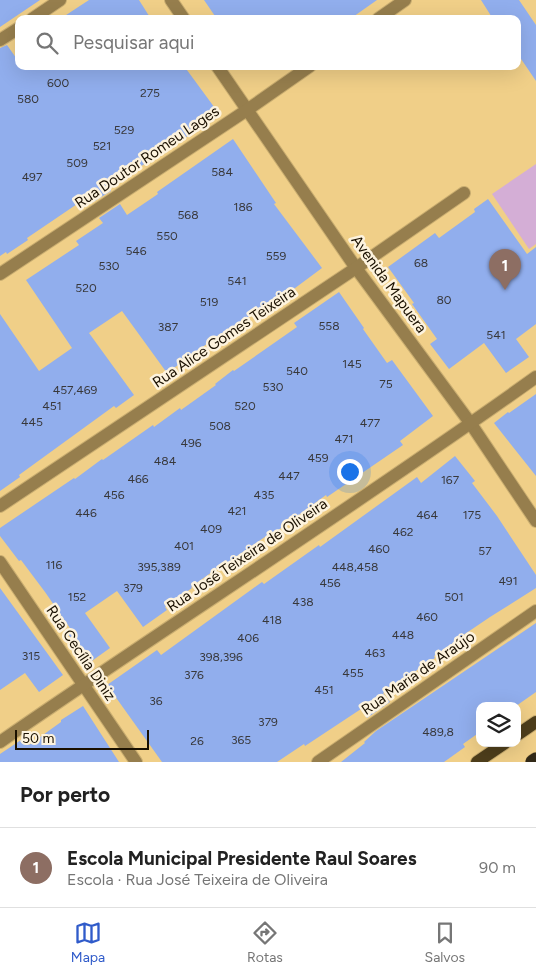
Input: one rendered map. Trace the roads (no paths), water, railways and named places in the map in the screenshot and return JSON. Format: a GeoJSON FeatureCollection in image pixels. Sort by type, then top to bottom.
{"type":"FeatureCollection","features":[{"type":"Feature","properties":{"kind":"highway"},"geometry":{"type":"LineString","coordinates":[[532,762],[536,760]]}},
{"type":"Feature","properties":{"kind":"main road"},"geometry":{"type":"LineString","coordinates":[[521,732],[536,722]]}},
{"type":"Feature","properties":{"kind":"main road"},"geometry":{"type":"LineString","coordinates":[[477,762],[499,747]]}},
{"type":"Feature","properties":{"kind":"street"},"geometry":{"type":"LineString","coordinates":[[38,15],[60,0]]}},
{"type":"Feature","properties":{"kind":"street"},"geometry":{"type":"LineString","coordinates":[[172,0],[181,15]]}},
{"type":"Feature","properties":{"kind":"street"},"geometry":{"type":"LineString","coordinates":[[384,15],[405,0]]}},
{"type":"Feature","properties":{"kind":"street"},"geometry":{"type":"LineString","coordinates":[[0,40],[15,31]]}},
{"type":"Feature","properties":{"kind":"street","name":"Avenida Mapuera"},"geometry":{"type":"LineString","coordinates":[[220,70],[356,268],[471,424],[536,520]]}},
{"type":"Feature","properties":{"kind":"street","name":"Rua Doutor Romeu Lages"},"geometry":{"type":"LineString","coordinates":[[0,274],[304,70]]}},
{"type":"Feature","properties":{"kind":"street","name":"Rua Alice Gomes Teixeira"},"geometry":{"type":"LineString","coordinates":[[0,506],[356,268],[464,193]]}},
{"type":"Feature","properties":{"kind":"street","name":"Rua José Teixeira de Oliveira"},"geometry":{"type":"LineString","coordinates":[[0,742],[471,424],[536,377]]}},
{"type":"Feature","properties":{"kind":"street","name":"Rua Cecília Diniz"},"geometry":{"type":"LineString","coordinates":[[0,562],[136,762]]}},
{"type":"Feature","properties":{"kind":"street","name":"Rua Maria de Araújo"},"geometry":{"type":"LineString","coordinates":[[318,762],[536,611]]}},
{"type":"Feature","properties":{"kind":"place","name":"Escola Municipal Presidente Raul Soares"},"geometry":{"type":"Point","coordinates":[505,290]}}]}
